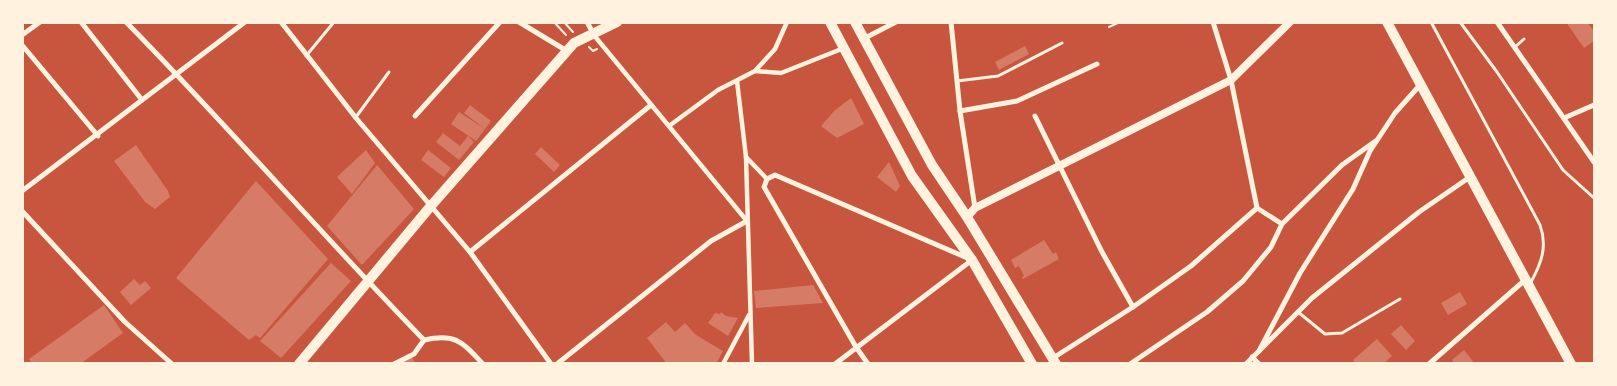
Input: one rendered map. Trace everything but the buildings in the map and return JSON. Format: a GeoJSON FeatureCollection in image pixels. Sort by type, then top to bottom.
{"type":"FeatureCollection","features":[{"type":"Feature","properties":{"kind":"main road"},"geometry":{"type":"LineString","coordinates":[[299,364],[430,208],[571,47],[593,33],[617,22]]}},
{"type":"Feature","properties":{"kind":"main road"},"geometry":{"type":"LineString","coordinates":[[830,22],[912,176],[972,260],[1032,364]]}},
{"type":"Feature","properties":{"kind":"main road"},"geometry":{"type":"LineString","coordinates":[[855,22],[932,165],[1054,361]]}},
{"type":"Feature","properties":{"kind":"main road"},"geometry":{"type":"LineString","coordinates":[[1387,22],[1571,364]]}},
{"type":"Feature","properties":{"kind":"street"},"geometry":{"type":"LineString","coordinates":[[22,35],[40,22]]}},
{"type":"Feature","properties":{"kind":"street"},"geometry":{"type":"LineString","coordinates":[[81,22],[142,100]]}},
{"type":"Feature","properties":{"kind":"street"},"geometry":{"type":"LineString","coordinates":[[126,22],[178,75],[368,282],[424,340]]}},
{"type":"Feature","properties":{"kind":"street"},"geometry":{"type":"LineString","coordinates":[[22,191],[98,136],[142,100],[178,75],[246,22]]}},
{"type":"Feature","properties":{"kind":"street"},"geometry":{"type":"LineString","coordinates":[[281,22],[306,57],[356,118],[430,208],[470,252],[551,364]]}},
{"type":"Feature","properties":{"kind":"street"},"geometry":{"type":"LineString","coordinates":[[415,116],[500,22]]}},
{"type":"Feature","properties":{"kind":"street"},"geometry":{"type":"LineString","coordinates":[[519,22],[571,47]]}},
{"type":"Feature","properties":{"kind":"street"},"geometry":{"type":"LineString","coordinates":[[587,22],[593,33],[747,221]]}},
{"type":"Feature","properties":{"kind":"street"},"geometry":{"type":"LineString","coordinates":[[669,126],[718,90],[755,71],[775,49],[787,22]]}},
{"type":"Feature","properties":{"kind":"street"},"geometry":{"type":"LineString","coordinates":[[863,39],[896,22]]}},
{"type":"Feature","properties":{"kind":"street"},"geometry":{"type":"LineString","coordinates":[[951,22],[960,111],[975,208]]}},
{"type":"Feature","properties":{"kind":"street"},"geometry":{"type":"LineString","coordinates":[[1213,22],[1231,80],[1257,208],[1282,224]]}},
{"type":"Feature","properties":{"kind":"street"},"geometry":{"type":"LineString","coordinates":[[966,217],[975,208],[1231,80],[1290,22]]}},
{"type":"Feature","properties":{"kind":"street"},"geometry":{"type":"LineString","coordinates":[[1497,22],[1594,162]]}},
{"type":"Feature","properties":{"kind":"street"},"geometry":{"type":"LineString","coordinates":[[22,45],[98,136]]}},
{"type":"Feature","properties":{"kind":"street"},"geometry":{"type":"LineString","coordinates":[[755,71],[781,73],[844,48]]}},
{"type":"Feature","properties":{"kind":"street"},"geometry":{"type":"LineString","coordinates":[[960,111],[1017,101],[1097,64]]}},
{"type":"Feature","properties":{"kind":"street"},"geometry":{"type":"LineString","coordinates":[[737,81],[746,157],[752,364]]}},
{"type":"Feature","properties":{"kind":"street"},"geometry":{"type":"LineString","coordinates":[[1246,364],[1255,361],[1300,273],[1353,189],[1377,140],[1395,113],[1420,85]]}},
{"type":"Feature","properties":{"kind":"street"},"geometry":{"type":"LineString","coordinates":[[470,252],[651,105]]}},
{"type":"Feature","properties":{"kind":"street"},"geometry":{"type":"LineString","coordinates":[[1564,118],[1594,105]]}},
{"type":"Feature","properties":{"kind":"street"},"geometry":{"type":"LineString","coordinates":[[1035,116],[1059,167],[1133,307]]}},
{"type":"Feature","properties":{"kind":"street"},"geometry":{"type":"LineString","coordinates":[[1130,364],[1207,312],[1243,281],[1271,247],[1282,224],[1342,165],[1377,140]]}},
{"type":"Feature","properties":{"kind":"street"},"geometry":{"type":"LineString","coordinates":[[746,157],[767,179]]}},
{"type":"Feature","properties":{"kind":"street"},"geometry":{"type":"LineString","coordinates":[[835,364],[856,347],[972,260],[775,175],[767,179],[764,187],[856,347],[868,364]]}},
{"type":"Feature","properties":{"kind":"street"},"geometry":{"type":"LineString","coordinates":[[1259,351],[1298,312],[1419,212],[1470,177]]}},
{"type":"Feature","properties":{"kind":"street"},"geometry":{"type":"LineString","coordinates":[[1054,361],[1191,266],[1257,208]]}},
{"type":"Feature","properties":{"kind":"street"},"geometry":{"type":"LineString","coordinates":[[22,210],[125,322],[172,364]]}},
{"type":"Feature","properties":{"kind":"street"},"geometry":{"type":"LineString","coordinates":[[557,364],[710,241],[747,221]]}},
{"type":"Feature","properties":{"kind":"street"},"geometry":{"type":"LineString","coordinates":[[1429,364],[1527,283]]}},
{"type":"Feature","properties":{"kind":"street"},"geometry":{"type":"LineString","coordinates":[[724,364],[750,314]]}},
{"type":"Feature","properties":{"kind":"street"},"geometry":{"type":"LineString","coordinates":[[394,364],[414,354],[424,340],[440,336],[459,340],[483,364]]}},
{"type":"Feature","properties":{"kind":"lane"},"geometry":{"type":"LineString","coordinates":[[306,57],[334,22]]}},
{"type":"Feature","properties":{"kind":"lane"},"geometry":{"type":"LineString","coordinates":[[1432,22],[1540,225],[1544,240],[1542,258],[1527,283]]}},
{"type":"Feature","properties":{"kind":"lane"},"geometry":{"type":"LineString","coordinates":[[1460,22],[1497,72],[1563,170],[1594,198]]}},
{"type":"Feature","properties":{"kind":"lane"},"geometry":{"type":"LineString","coordinates":[[1514,47],[1524,39]]}},
{"type":"Feature","properties":{"kind":"lane"},"geometry":{"type":"LineString","coordinates":[[957,81],[998,76],[1062,43]]}},
{"type":"Feature","properties":{"kind":"lane"},"geometry":{"type":"LineString","coordinates":[[356,118],[390,72]]}},
{"type":"Feature","properties":{"kind":"lane"},"geometry":{"type":"LineString","coordinates":[[1298,312],[1306,321],[1325,334],[1342,333],[1400,298]]}},
{"type":"Feature","properties":{"kind":"path"},"geometry":{"type":"LineString","coordinates":[[554,22],[571,47]]}},
{"type":"Feature","properties":{"kind":"path"},"geometry":{"type":"LineString","coordinates":[[1109,27],[1120,22]]}}]}
